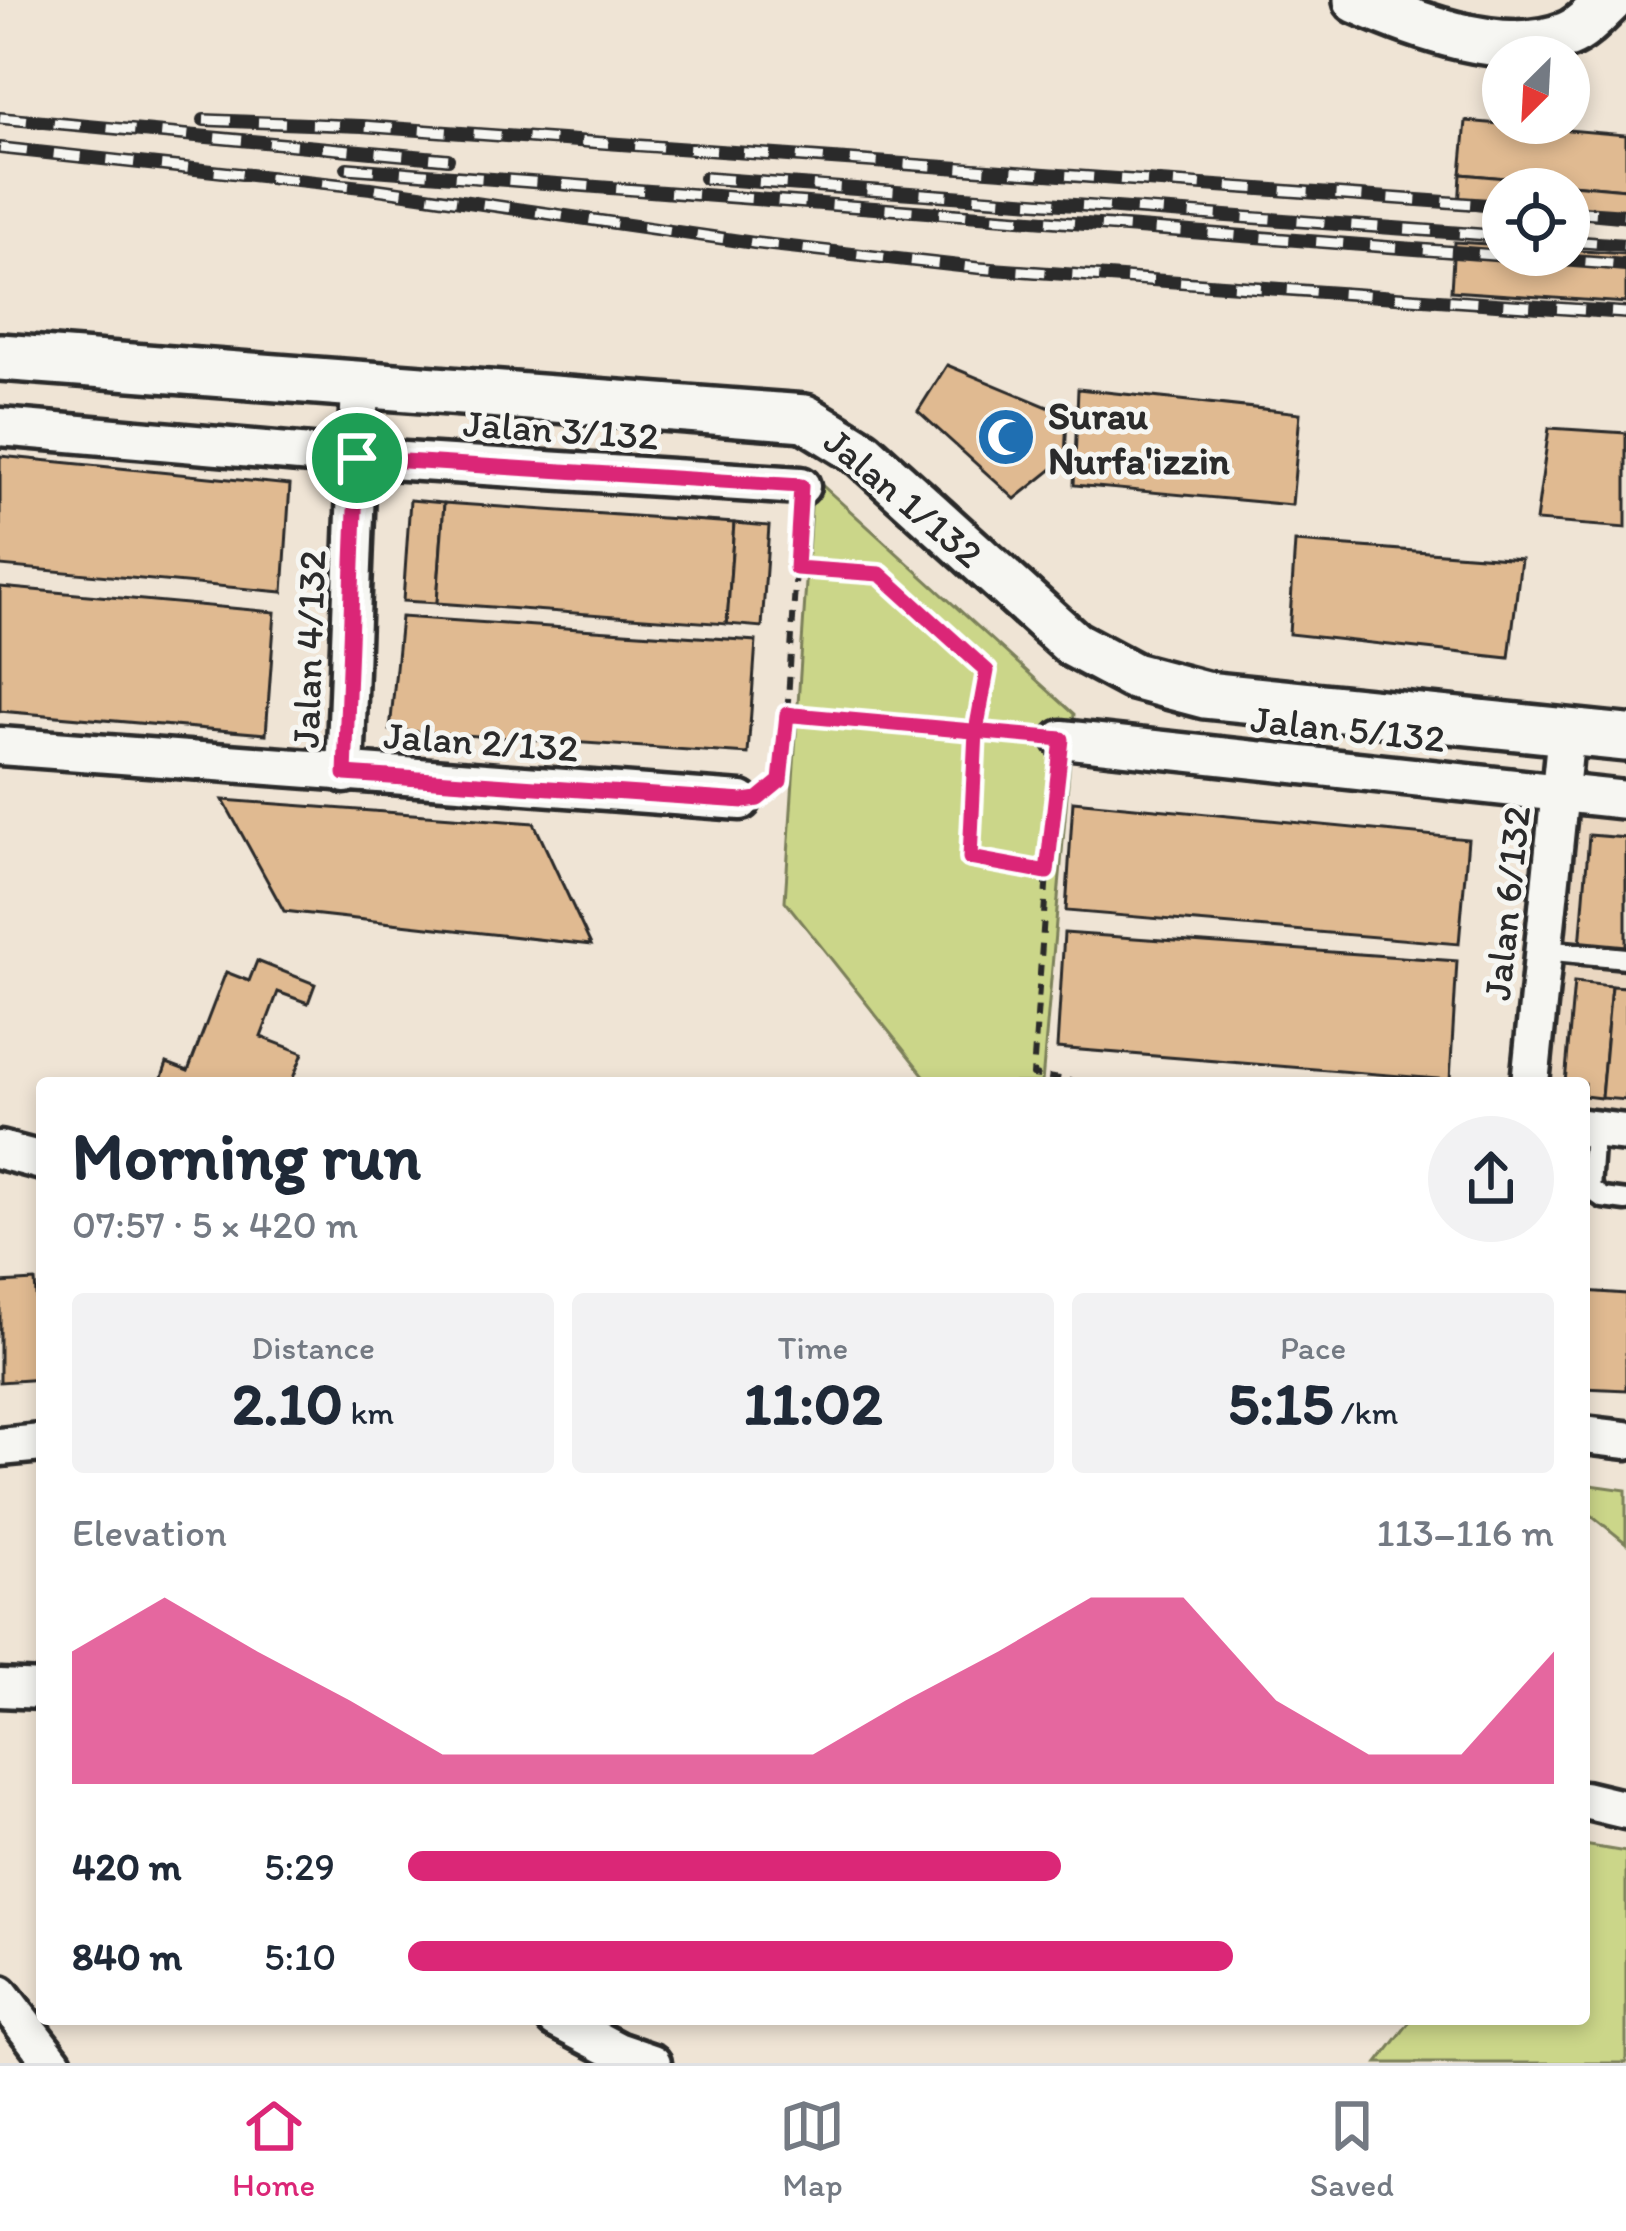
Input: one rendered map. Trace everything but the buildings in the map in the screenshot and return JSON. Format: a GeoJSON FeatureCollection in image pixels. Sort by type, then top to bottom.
{"type":"FeatureCollection","features":[{"type":"Feature","properties":{"kind":"street"},"geometry":{"type":"LineString","coordinates":[[1357,0],[1434,31],[1521,43],[1572,34],[1610,0]]}},
{"type":"Feature","properties":{"kind":"street","name":"Jalan 1/132"},"geometry":{"type":"LineString","coordinates":[[0,357],[806,418],[862,453],[1073,644],[1133,676],[1204,695],[1626,738]]}},
{"type":"Feature","properties":{"kind":"street","name":"Jalan 4/132"},"geometry":{"type":"LineString","coordinates":[[345,774],[360,383]]}},
{"type":"Feature","properties":{"kind":"street","name":"Jalan 3/132"},"geometry":{"type":"LineString","coordinates":[[0,427],[357,458],[801,486]]}},
{"type":"Feature","properties":{"kind":"street","name":"Jalan 6/132"},"geometry":{"type":"LineString","coordinates":[[1531,1077],[1566,732]]}},
{"type":"Feature","properties":{"kind":"street","name":"Jalan 5/132"},"geometry":{"type":"LineString","coordinates":[[1062,739],[1626,800]]}},
{"type":"Feature","properties":{"kind":"street","name":"Jalan 2/132"},"geometry":{"type":"LineString","coordinates":[[0,746],[741,801]]}},
{"type":"Feature","properties":{"kind":"street"},"geometry":{"type":"LineString","coordinates":[[0,1150],[36,1159]]}},
{"type":"Feature","properties":{"kind":"street"},"geometry":{"type":"LineString","coordinates":[[1590,1436],[1626,1440]]}},
{"type":"Feature","properties":{"kind":"street"},"geometry":{"type":"LineString","coordinates":[[0,1447],[36,1444]]}},
{"type":"Feature","properties":{"kind":"street"},"geometry":{"type":"LineString","coordinates":[[0,1688],[36,1690]]}},
{"type":"Feature","properties":{"kind":"street"},"geometry":{"type":"LineString","coordinates":[[1590,1801],[1626,1810]]}},
{"type":"Feature","properties":{"kind":"street"},"geometry":{"type":"LineString","coordinates":[[0,1994],[52,2063]]}},
{"type":"Feature","properties":{"kind":"street"},"geometry":{"type":"LineString","coordinates":[[567,2025],[616,2051],[652,2063]]}},
{"type":"Feature","properties":{"kind":"lane"},"geometry":{"type":"LineString","coordinates":[[1543,950],[1626,958]]}},
{"type":"Feature","properties":{"kind":"lane"},"geometry":{"type":"LineString","coordinates":[[1601,1130],[1590,1189],[1603,1198],[1626,1201]]}},
{"type":"Feature","properties":{"kind":"path"},"geometry":{"type":"LineString","coordinates":[[741,801],[758,799],[780,781],[801,486]]}},
{"type":"Feature","properties":{"kind":"path"},"geometry":{"type":"LineString","coordinates":[[796,568],[880,574],[987,671],[976,731],[970,858],[1047,872]]}},
{"type":"Feature","properties":{"kind":"path"},"geometry":{"type":"LineString","coordinates":[[787,714],[1062,739],[1047,872],[1034,1076],[1042,1077]]}},
{"type":"Feature","properties":{"kind":"shaded area"},"geometry":{"type":"Polygon","coordinates":[[[1568,807],[1626,813],[1626,1122],[1590,1119],[1590,1077],[1541,1077],[1568,807]]]}},
{"type":"Feature","properties":{"kind":"green space"},"geometry":{"type":"Polygon","coordinates":[[[813,477],[1074,714],[1043,1077],[925,1077],[785,901],[813,477]]]}},
{"type":"Feature","properties":{"kind":"green space"},"geometry":{"type":"Polygon","coordinates":[[[1590,1485],[1626,1490],[1626,1543],[1590,1514],[1590,1485]]]}},
{"type":"Feature","properties":{"kind":"green space"},"geometry":{"type":"Polygon","coordinates":[[[1590,1846],[1626,1852],[1626,2063],[1378,2063],[1407,2025],[1590,2025],[1590,1846]]]}},
{"type":"Feature","properties":{"kind":"railway"},"geometry":{"type":"LineString","coordinates":[[0,118],[448,159]]}},
{"type":"Feature","properties":{"kind":"railway"},"geometry":{"type":"LineString","coordinates":[[204,120],[362,126],[1482,205]]}},
{"type":"Feature","properties":{"kind":"railway"},"geometry":{"type":"LineString","coordinates":[[0,148],[371,188],[754,243],[978,268],[1626,313]]}},
{"type":"Feature","properties":{"kind":"railway"},"geometry":{"type":"LineString","coordinates":[[347,168],[1626,265]]}},
{"type":"Feature","properties":{"kind":"railway"},"geometry":{"type":"LineString","coordinates":[[705,178],[1482,234]]}},
{"type":"Feature","properties":{"kind":"railway"},"geometry":{"type":"LineString","coordinates":[[1590,212],[1626,215]]}},
{"type":"Feature","properties":{"kind":"railway"},"geometry":{"type":"LineString","coordinates":[[1590,242],[1626,245]]}},
{"type":"Feature","properties":{"kind":"place","name":"Surau Nurfa'izzin"},"geometry":{"type":"Point","coordinates":[1006,437]}},
{"type":"Feature","properties":{"kind":"route"},"geometry":{"type":"LineString","coordinates":[[357,458],[345,774],[744,801],[771,792],[780,781],[787,714],[794,715],[976,731],[1062,739],[1047,872],[970,858],[976,731],[987,671],[880,574],[796,568],[801,486],[357,458]]}}]}
